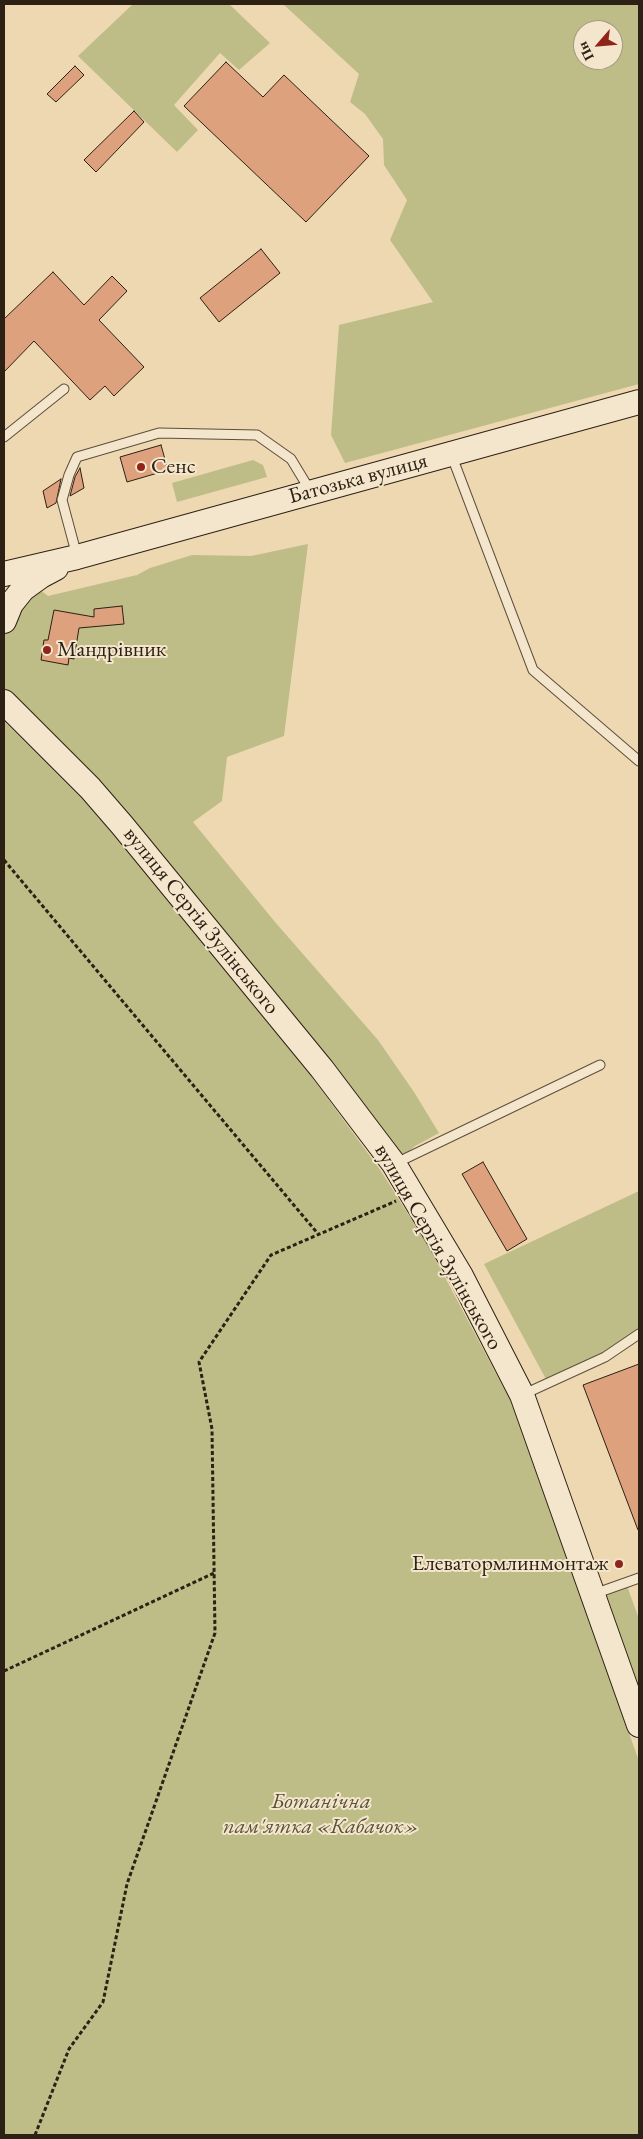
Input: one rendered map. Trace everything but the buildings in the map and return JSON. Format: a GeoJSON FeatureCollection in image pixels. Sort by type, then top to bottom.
{"type":"FeatureCollection","features":[{"type":"Feature","properties":{"kind":"street","name":"Батозька вулиця"},"geometry":{"type":"LineString","coordinates":[[4,574],[77,557],[639,402]]}},
{"type":"Feature","properties":{"kind":"street","name":"Батозька вулиця"},"geometry":{"type":"LineString","coordinates":[[4,621],[11,604],[23,589],[41,576],[77,557]]}},
{"type":"Feature","properties":{"kind":"street","name":"вулиця Сергія Зулінського"},"geometry":{"type":"LineString","coordinates":[[4,702],[90,788],[122,825],[322,1069],[394,1164],[461,1276],[522,1395],[639,1724]]}},
{"type":"Feature","properties":{"kind":"lane"},"geometry":{"type":"LineString","coordinates":[[4,437],[64,389]]}},
{"type":"Feature","properties":{"kind":"lane"},"geometry":{"type":"LineString","coordinates":[[77,557],[62,500],[69,475],[77,457],[160,433],[257,435],[291,460],[311,492]]}},
{"type":"Feature","properties":{"kind":"lane"},"geometry":{"type":"LineString","coordinates":[[451,454],[533,670],[639,762]]}},
{"type":"Feature","properties":{"kind":"lane"},"geometry":{"type":"LineString","coordinates":[[394,1164],[600,1065]]}},
{"type":"Feature","properties":{"kind":"lane"},"geometry":{"type":"LineString","coordinates":[[522,1395],[604,1357],[639,1334]]}},
{"type":"Feature","properties":{"kind":"lane"},"geometry":{"type":"LineString","coordinates":[[594,1594],[639,1578]]}},
{"type":"Feature","properties":{"kind":"path"},"geometry":{"type":"LineString","coordinates":[[4,860],[319,1235]]}},
{"type":"Feature","properties":{"kind":"path"},"geometry":{"type":"LineString","coordinates":[[35,2135],[70,2049],[103,2002],[127,1884],[215,1633],[212,1429],[199,1362],[271,1255],[376,1211],[412,1193]]}},
{"type":"Feature","properties":{"kind":"path"},"geometry":{"type":"LineString","coordinates":[[4,1671],[214,1573]]}},
{"type":"Feature","properties":{"kind":"green space"},"geometry":{"type":"Polygon","coordinates":[[[133,4],[229,4],[270,43],[239,70],[220,53],[174,105],[198,130],[177,152],[78,56],[133,4]]]}},
{"type":"Feature","properties":{"kind":"green space"},"geometry":{"type":"Polygon","coordinates":[[[283,4],[639,4],[639,384],[345,463],[331,435],[339,325],[433,302],[390,240],[407,200],[384,165],[383,139],[365,114],[350,102],[359,74],[283,4]]]}},
{"type":"Feature","properties":{"kind":"green space"},"geometry":{"type":"Polygon","coordinates":[[[253,460],[263,465],[267,477],[177,502],[172,483],[253,460]]]}},
{"type":"Feature","properties":{"kind":"green space"},"geometry":{"type":"Polygon","coordinates":[[[308,544],[284,736],[227,757],[222,801],[193,822],[275,922],[378,1040],[414,1092],[439,1133],[415,1146],[394,1164],[4,702],[4,623],[39,589],[48,596],[137,575],[150,568],[192,555],[251,556],[308,544]]]}},
{"type":"Feature","properties":{"kind":"green space","name":"Ботанічна пам'ятка «Кабачок»"},"geometry":{"type":"Polygon","coordinates":[[[4,721],[81,796],[113,833],[311,1076],[381,1171],[430,1249],[510,1400],[639,1761],[639,2135],[4,2135],[4,721]]]}},
{"type":"Feature","properties":{"kind":"green space"},"geometry":{"type":"Polygon","coordinates":[[[639,1191],[639,1334],[548,1383],[484,1264],[639,1191]]]}},
{"type":"Feature","properties":{"kind":"green space"},"geometry":{"type":"Polygon","coordinates":[[[626,1583],[639,1619],[639,1692],[604,1591],[626,1583]]]}},
{"type":"Feature","properties":{"kind":"place","name":"Сенс"},"geometry":{"type":"Point","coordinates":[141,467]}},
{"type":"Feature","properties":{"kind":"place","name":"Мандрівник"},"geometry":{"type":"Point","coordinates":[47,650]}},
{"type":"Feature","properties":{"kind":"place","name":"Елеватормлинмонтаж"},"geometry":{"type":"Point","coordinates":[619,1564]}}]}
